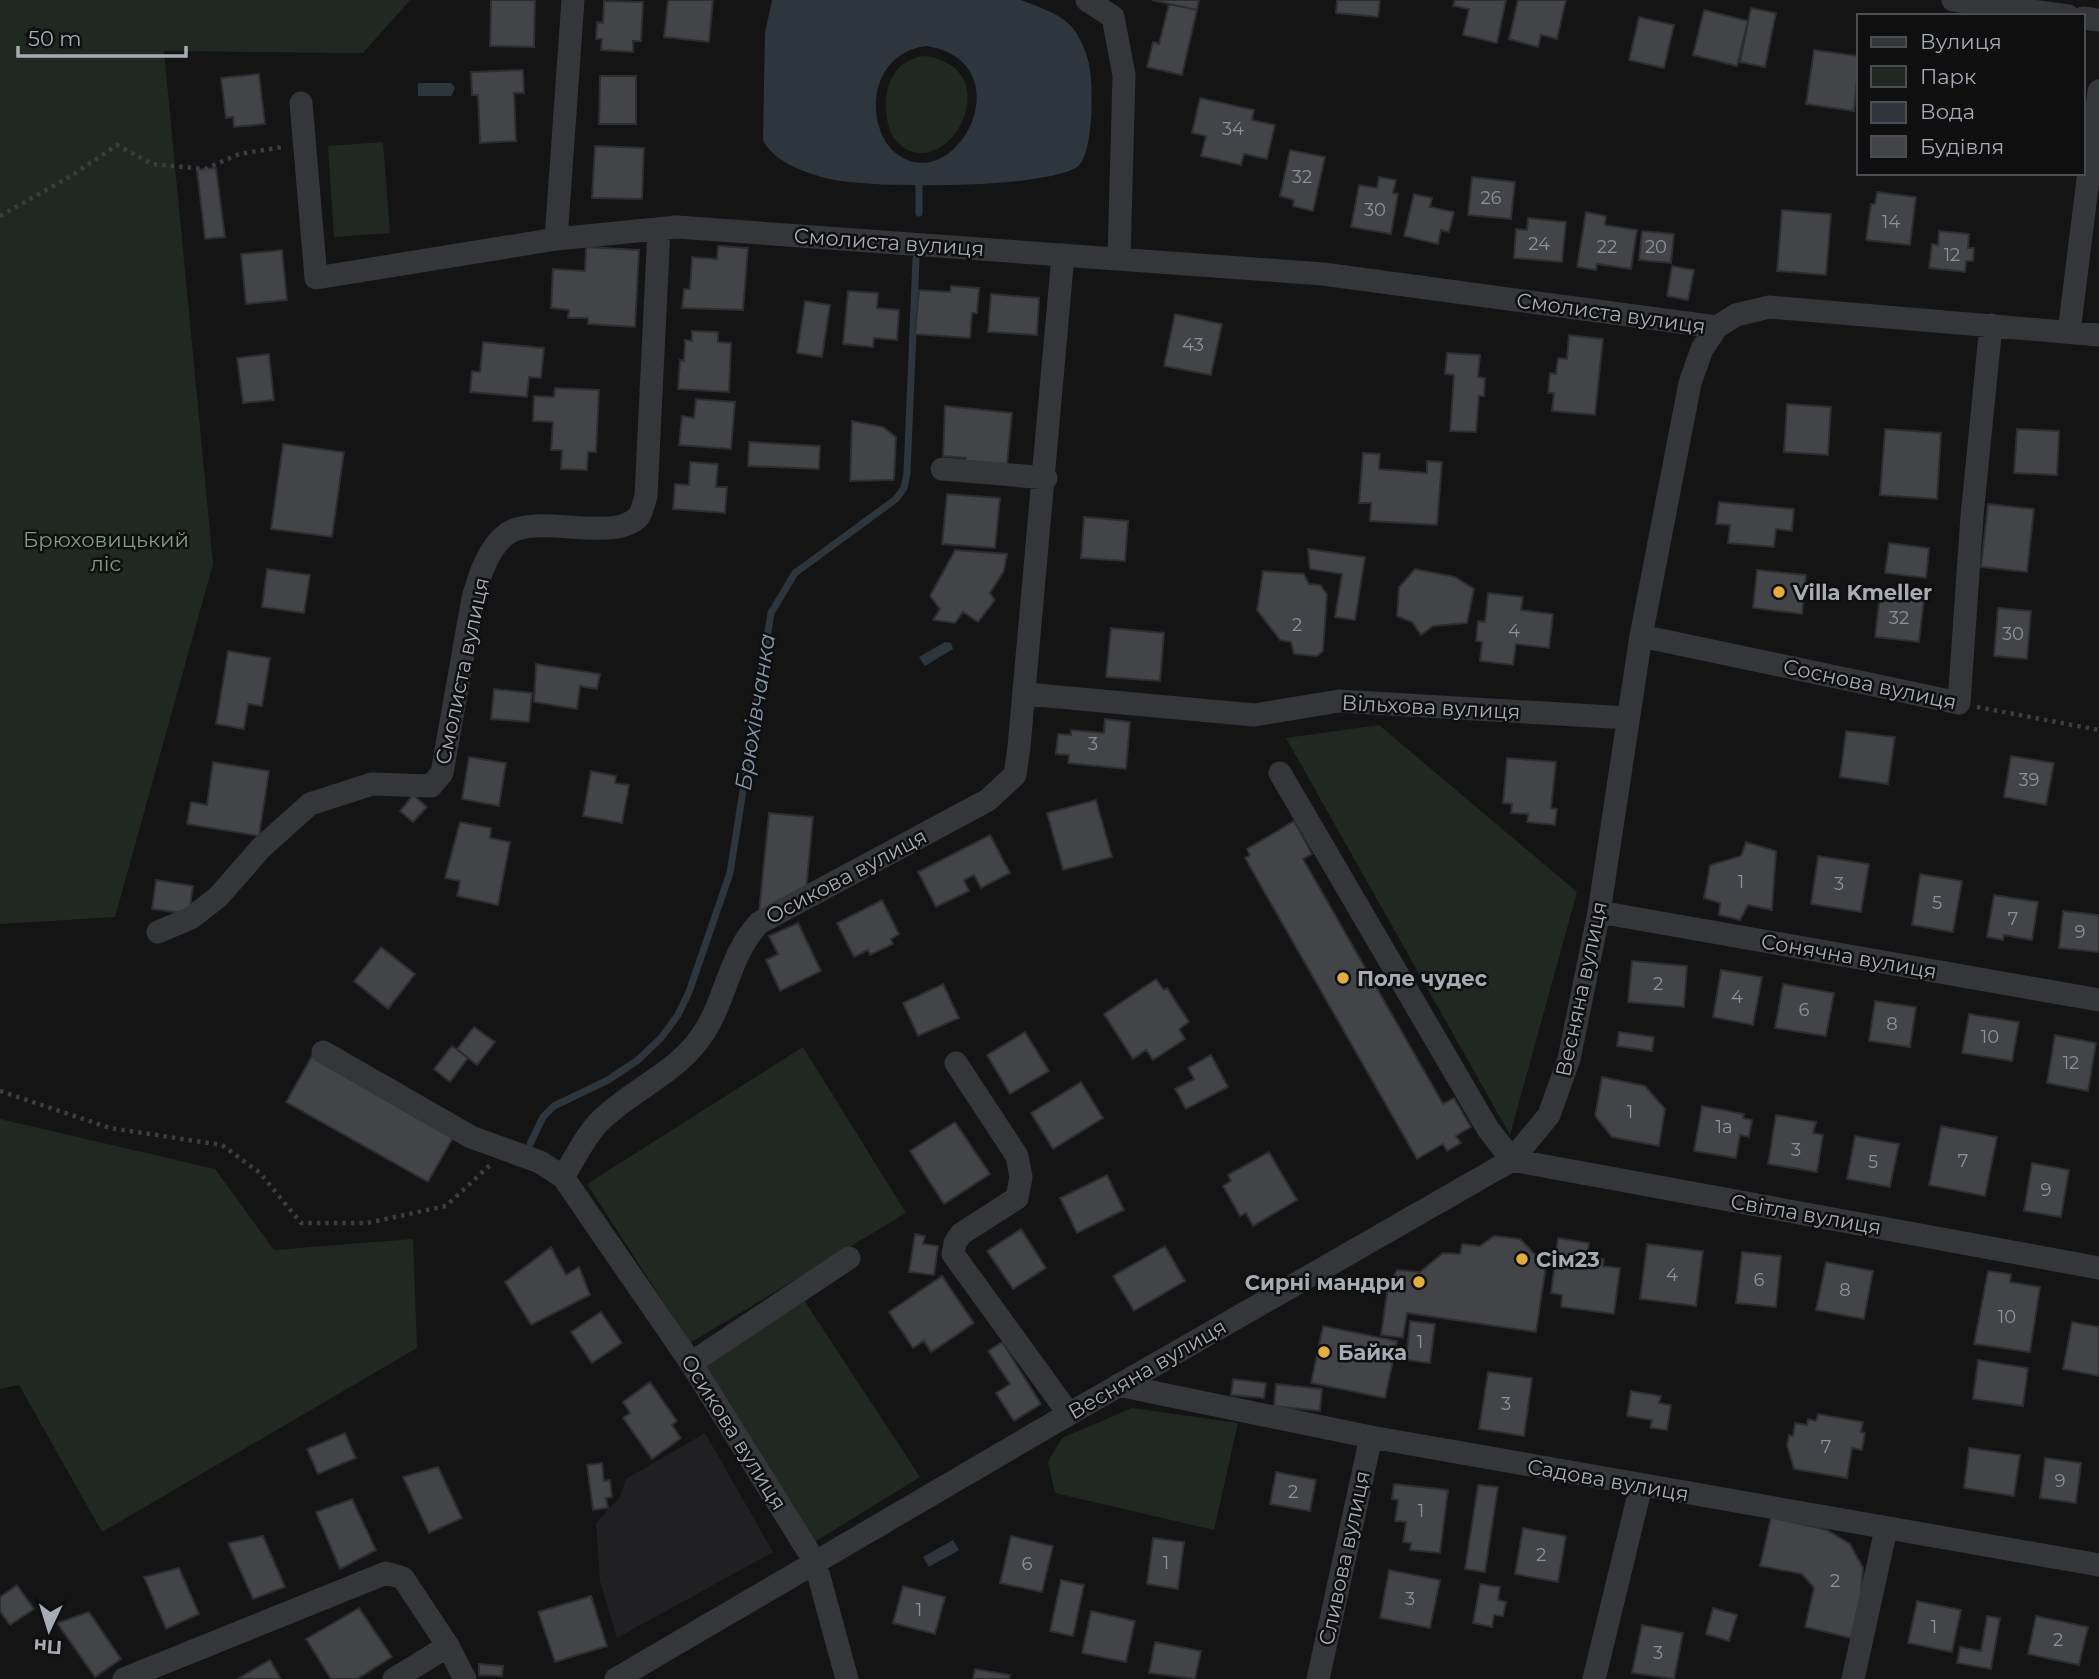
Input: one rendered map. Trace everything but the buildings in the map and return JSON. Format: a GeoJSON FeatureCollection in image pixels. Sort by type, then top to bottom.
{"type":"FeatureCollection","features":[{"type":"Feature","properties":{"kind":"street"},"geometry":{"type":"LineString","coordinates":[[556,239],[573,0]]}},
{"type":"Feature","properties":{"kind":"street"},"geometry":{"type":"LineString","coordinates":[[1087,0],[1113,17],[1124,75],[1119,259]]}},
{"type":"Feature","properties":{"kind":"street"},"geometry":{"type":"LineString","coordinates":[[1953,0],[2054,14]]}},
{"type":"Feature","properties":{"kind":"street"},"geometry":{"type":"LineString","coordinates":[[2068,332],[2099,91]]}},
{"type":"Feature","properties":{"kind":"street","name":"Смолиста вулиця"},"geometry":{"type":"LineString","coordinates":[[301,103],[316,278],[556,239],[677,227],[1323,274],[1717,327],[1736,315],[1769,307],[2099,335]]}},
{"type":"Feature","properties":{"kind":"street","name":"Смолиста вулиця"},"geometry":{"type":"LineString","coordinates":[[159,932],[191,918],[218,898],[261,848],[310,804],[372,785],[431,786],[442,773],[480,573],[508,534],[524,527],[625,526],[639,516],[646,496],[659,229]]}},
{"type":"Feature","properties":{"kind":"street","name":"Осикова вулиця"},"geometry":{"type":"LineString","coordinates":[[847,1679],[815,1562],[691,1363],[563,1177],[597,1124],[623,1101],[677,1064],[697,1042],[714,1016],[742,941],[759,923],[988,800],[1015,775],[1026,694],[1046,478],[1063,255]]}},
{"type":"Feature","properties":{"kind":"street"},"geometry":{"type":"LineString","coordinates":[[1959,703],[1972,516],[1990,325]]}},
{"type":"Feature","properties":{"kind":"street","name":"Весняна вулиця"},"geometry":{"type":"LineString","coordinates":[[616,1679],[1118,1385],[1512,1160],[1549,1115],[1569,1059],[1599,912],[1641,636],[1690,383],[1702,349],[1717,327]]}},
{"type":"Feature","properties":{"kind":"street"},"geometry":{"type":"LineString","coordinates":[[942,469],[1046,478]]}},
{"type":"Feature","properties":{"kind":"street","name":"Соснова вулиця"},"geometry":{"type":"LineString","coordinates":[[1641,636],[1959,703]]}},
{"type":"Feature","properties":{"kind":"street","name":"Вільхова вулиця"},"geometry":{"type":"LineString","coordinates":[[1026,694],[1254,715],[1339,701],[1628,718]]}},
{"type":"Feature","properties":{"kind":"street"},"geometry":{"type":"LineString","coordinates":[[1280,773],[1488,1129],[1512,1160]]}},
{"type":"Feature","properties":{"kind":"street","name":"Сонячна вулиця"},"geometry":{"type":"LineString","coordinates":[[1599,912],[2099,1000]]}},
{"type":"Feature","properties":{"kind":"street"},"geometry":{"type":"LineString","coordinates":[[323,1052],[471,1137],[540,1162],[563,1177]]}},
{"type":"Feature","properties":{"kind":"street"},"geometry":{"type":"LineString","coordinates":[[956,1063],[1017,1156],[1021,1177],[1017,1198],[961,1234],[955,1243],[953,1254],[1069,1414]]}},
{"type":"Feature","properties":{"kind":"street","name":"Світла вулиця"},"geometry":{"type":"LineString","coordinates":[[1512,1160],[2099,1268]]}},
{"type":"Feature","properties":{"kind":"street"},"geometry":{"type":"LineString","coordinates":[[691,1363],[849,1258]]}},
{"type":"Feature","properties":{"kind":"street","name":"Садова вулиця"},"geometry":{"type":"LineString","coordinates":[[1118,1385],[1371,1437],[2099,1565]]}},
{"type":"Feature","properties":{"kind":"street","name":"Сливова вулиця"},"geometry":{"type":"LineString","coordinates":[[1318,1679],[1371,1437]]}},
{"type":"Feature","properties":{"kind":"street"},"geometry":{"type":"LineString","coordinates":[[1594,1679],[1642,1486]]}},
{"type":"Feature","properties":{"kind":"street"},"geometry":{"type":"LineString","coordinates":[[1853,1679],[1886,1529]]}},
{"type":"Feature","properties":{"kind":"street"},"geometry":{"type":"LineString","coordinates":[[124,1679],[386,1573],[403,1578],[448,1646],[466,1679]]}},
{"type":"Feature","properties":{"kind":"street"},"geometry":{"type":"LineString","coordinates":[[394,1679],[448,1646]]}},
{"type":"Feature","properties":{"kind":"path"},"geometry":{"type":"LineString","coordinates":[[0,216],[71,176],[117,145],[152,164],[205,169],[239,153],[304,144]]}},
{"type":"Feature","properties":{"kind":"path","name":"Соснова вулиця"},"geometry":{"type":"LineString","coordinates":[[1959,703],[2099,730]]}},
{"type":"Feature","properties":{"kind":"path"},"geometry":{"type":"LineString","coordinates":[[0,1091],[110,1128],[222,1145],[260,1173],[302,1223],[366,1223],[446,1206],[506,1151]]}},
{"type":"Feature","properties":{"kind":"shaded area"},"geometry":{"type":"Polygon","coordinates":[[[705,1433],[773,1552],[617,1638],[600,1581],[596,1523],[620,1497],[626,1479],[705,1433]]]}},
{"type":"Feature","properties":{"kind":"green space","name":"Брюховицький ліс"},"geometry":{"type":"Polygon","coordinates":[[[0,0],[410,0],[363,53],[164,51],[213,564],[115,917],[0,924],[0,0]]]}},
{"type":"Feature","properties":{"kind":"green space"},"geometry":{"type":"Polygon","coordinates":[[[926,56],[950,65],[964,80],[968,98],[964,117],[954,134],[940,147],[924,153],[906,149],[896,140],[889,128],[886,97],[888,86],[898,69],[905,62],[926,56]]]}},
{"type":"Feature","properties":{"kind":"green space"},"geometry":{"type":"Polygon","coordinates":[[[383,142],[390,233],[334,237],[328,146],[383,142]]]}},
{"type":"Feature","properties":{"kind":"green space"},"geometry":{"type":"Polygon","coordinates":[[[1379,725],[1577,892],[1510,1135],[1286,738],[1379,725]]]}},
{"type":"Feature","properties":{"kind":"green space"},"geometry":{"type":"Polygon","coordinates":[[[803,1047],[906,1213],[690,1343],[587,1184],[803,1047]]]}},
{"type":"Feature","properties":{"kind":"green space"},"geometry":{"type":"Polygon","coordinates":[[[0,1119],[215,1169],[274,1250],[413,1239],[417,1348],[102,1532],[19,1385],[0,1389],[0,1119]]]}},
{"type":"Feature","properties":{"kind":"green space"},"geometry":{"type":"Polygon","coordinates":[[[802,1297],[920,1477],[813,1543],[696,1371],[802,1297]]]}},
{"type":"Feature","properties":{"kind":"green space"},"geometry":{"type":"Polygon","coordinates":[[[1132,1408],[1238,1423],[1214,1530],[1055,1493],[1048,1462],[1062,1438],[1132,1408]]]}},
{"type":"Feature","properties":{"kind":"water"},"geometry":{"type":"Polygon","coordinates":[[[772,0],[1021,0],[1039,7],[1071,26],[1088,60],[1091,117],[1090,134],[1083,160],[1077,167],[1029,180],[953,185],[846,182],[798,169],[781,160],[763,140],[765,33],[772,0]],[[927,46],[912,49],[900,55],[883,75],[876,101],[880,130],[889,146],[903,158],[925,163],[945,156],[962,140],[973,120],[977,97],[972,75],[956,57],[927,46]]]}},
{"type":"Feature","properties":{"kind":"water"},"geometry":{"type":"Polygon","coordinates":[[[418,83],[451,83],[455,88],[451,96],[418,96],[418,83]]]}},
{"type":"Feature","properties":{"kind":"water"},"geometry":{"type":"Polygon","coordinates":[[[945,642],[951,643],[953,649],[925,666],[919,657],[945,642]]]}},
{"type":"Feature","properties":{"kind":"water"},"geometry":{"type":"Polygon","coordinates":[[[953,1540],[959,1550],[929,1567],[923,1557],[953,1540]]]}},
{"type":"Feature","properties":{"kind":"waterway","name":"Брюхівчанка"},"geometry":{"type":"LineString","coordinates":[[916,176],[919,179],[919,213]]}},
{"type":"Feature","properties":{"kind":"waterway","name":"Брюхівчанка"},"geometry":{"type":"LineString","coordinates":[[530,1144],[543,1117],[554,1106],[608,1080],[638,1060],[661,1038],[678,1015],[689,992],[730,873],[771,613],[795,573],[896,499],[904,488],[907,473],[916,259]]}},
{"type":"Feature","properties":{"kind":"place","name":"Villa Kmeller"},"geometry":{"type":"Point","coordinates":[1779,592]}},
{"type":"Feature","properties":{"kind":"place","name":"Поле чудес"},"geometry":{"type":"Point","coordinates":[1343,978]}},
{"type":"Feature","properties":{"kind":"place","name":"Сім23"},"geometry":{"type":"Point","coordinates":[1522,1259]}},
{"type":"Feature","properties":{"kind":"place","name":"Сирні мандри"},"geometry":{"type":"Point","coordinates":[1419,1282]}},
{"type":"Feature","properties":{"kind":"place","name":"Байка"},"geometry":{"type":"Point","coordinates":[1324,1352]}}]}
